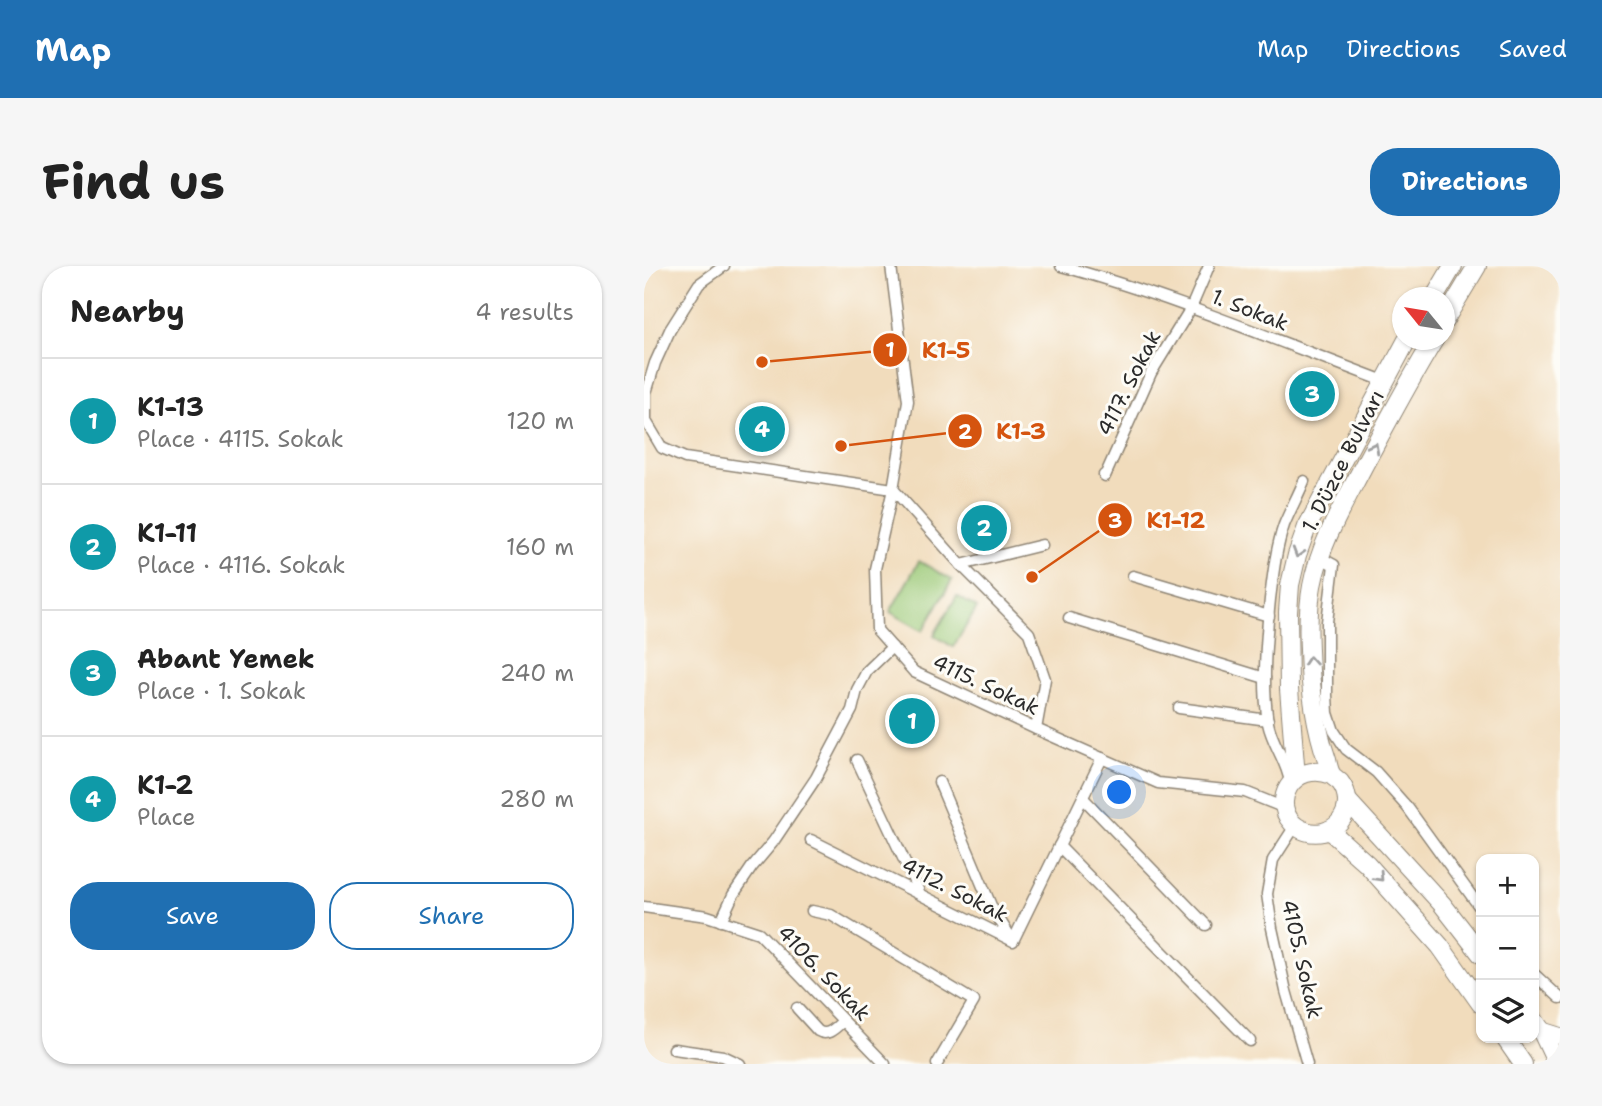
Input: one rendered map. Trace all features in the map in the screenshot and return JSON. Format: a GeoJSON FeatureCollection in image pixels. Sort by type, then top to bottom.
{"type":"FeatureCollection","features":[{"type":"Feature","properties":{"kind":"main road"},"geometry":{"type":"LineString","coordinates":[[1441,287],[1453,266]]}},
{"type":"Feature","properties":{"kind":"main road"},"geometry":{"type":"LineString","coordinates":[[1455,303],[1477,266]]}},
{"type":"Feature","properties":{"kind":"main road","name":"1. Düzce Bulvarı"},"geometry":{"type":"LineString","coordinates":[[1293,780],[1288,612],[1290,585],[1297,555],[1307,527],[1401,350]]}},
{"type":"Feature","properties":{"kind":"main road","name":"1. Düzce Bulvarı"},"geometry":{"type":"LineString","coordinates":[[1332,775],[1312,692],[1309,652],[1311,587],[1332,524],[1428,350]]}},
{"type":"Feature","properties":{"kind":"main road"},"geometry":{"type":"LineString","coordinates":[[1313,771],[1332,775],[1345,790],[1346,811],[1342,820],[1329,830],[1314,833],[1295,826],[1285,808],[1286,791],[1293,780],[1313,771]]}},
{"type":"Feature","properties":{"kind":"main road"},"geometry":{"type":"LineString","coordinates":[[1347,800],[1442,904],[1476,948]]}},
{"type":"Feature","properties":{"kind":"main road"},"geometry":{"type":"LineString","coordinates":[[1329,830],[1367,864],[1440,946],[1476,997]]}},
{"type":"Feature","properties":{"kind":"main road"},"geometry":{"type":"LineString","coordinates":[[1539,1027],[1557,1064]]}},
{"type":"Feature","properties":{"kind":"main road"},"geometry":{"type":"LineString","coordinates":[[1508,1043],[1523,1064]]}},
{"type":"Feature","properties":{"kind":"street"},"geometry":{"type":"LineString","coordinates":[[724,266],[699,284],[670,330],[655,363],[646,393],[646,421],[662,448],[685,458],[893,489],[961,565],[1030,633],[1045,679],[1036,729]]}},
{"type":"Feature","properties":{"kind":"street","name":"4115. Sokak"},"geometry":{"type":"LineString","coordinates":[[891,266],[908,401],[893,489],[875,569],[877,630],[914,672],[1158,783],[1245,792],[1285,808]]}},
{"type":"Feature","properties":{"kind":"street","name":"1. Sokak"},"geometry":{"type":"LineString","coordinates":[[1061,266],[1105,278],[1191,308],[1384,381]]}},
{"type":"Feature","properties":{"kind":"street","name":"4117. Sokak"},"geometry":{"type":"LineString","coordinates":[[1104,475],[1151,373],[1191,308],[1209,266]]}},
{"type":"Feature","properties":{"kind":"street"},"geometry":{"type":"LineString","coordinates":[[1293,780],[1276,748],[1268,720],[1265,678],[1274,570],[1283,527],[1304,481]]}},
{"type":"Feature","properties":{"kind":"street"},"geometry":{"type":"LineString","coordinates":[[961,565],[1042,545]]}},
{"type":"Feature","properties":{"kind":"street"},"geometry":{"type":"LineString","coordinates":[[1319,557],[1334,565],[1326,622],[1326,695],[1334,731],[1346,749],[1376,772],[1408,808],[1476,902]]}},
{"type":"Feature","properties":{"kind":"street"},"geometry":{"type":"LineString","coordinates":[[1133,576],[1269,616]]}},
{"type":"Feature","properties":{"kind":"street"},"geometry":{"type":"LineString","coordinates":[[1069,618],[1265,678]]}},
{"type":"Feature","properties":{"kind":"street"},"geometry":{"type":"LineString","coordinates":[[721,921],[733,895],[816,778],[852,710],[857,690],[867,671],[892,647]]}},
{"type":"Feature","properties":{"kind":"street"},"geometry":{"type":"LineString","coordinates":[[1179,708],[1268,720]]}},
{"type":"Feature","properties":{"kind":"street","name":"4112. Sokak"},"geometry":{"type":"LineString","coordinates":[[811,839],[1013,941],[1102,758]]}},
{"type":"Feature","properties":{"kind":"street"},"geometry":{"type":"LineString","coordinates":[[857,760],[920,894]]}},
{"type":"Feature","properties":{"kind":"street"},"geometry":{"type":"LineString","coordinates":[[939,782],[992,908],[1013,941]]}},
{"type":"Feature","properties":{"kind":"street"},"geometry":{"type":"LineString","coordinates":[[1083,798],[1206,925]]}},
{"type":"Feature","properties":{"kind":"street","name":"4105. Sokak"},"geometry":{"type":"LineString","coordinates":[[1295,826],[1273,860],[1267,894],[1286,991],[1307,1064]]}},
{"type":"Feature","properties":{"kind":"street"},"geometry":{"type":"LineString","coordinates":[[1059,846],[1250,1041]]}},
{"type":"Feature","properties":{"kind":"street","name":"4106. Sokak"},"geometry":{"type":"LineString","coordinates":[[644,907],[707,916],[759,933],[885,1064]]}},
{"type":"Feature","properties":{"kind":"street"},"geometry":{"type":"LineString","coordinates":[[812,911],[831,915],[974,1001],[937,1064]]}},
{"type":"Feature","properties":{"kind":"street"},"geometry":{"type":"LineString","coordinates":[[1539,979],[1560,999]]}},
{"type":"Feature","properties":{"kind":"street"},"geometry":{"type":"LineString","coordinates":[[797,1008],[822,1033],[829,1032],[843,1021]]}},
{"type":"Feature","properties":{"kind":"street"},"geometry":{"type":"LineString","coordinates":[[1539,1026],[1560,1036]]}},
{"type":"Feature","properties":{"kind":"street"},"geometry":{"type":"LineString","coordinates":[[674,1049],[723,1056],[740,1064]]}},
{"type":"Feature","properties":{"kind":"green space"},"geometry":{"type":"Polygon","coordinates":[[[919,561],[952,580],[923,631],[890,612],[919,561]]]}},
{"type":"Feature","properties":{"kind":"green space"},"geometry":{"type":"Polygon","coordinates":[[[957,596],[977,608],[953,647],[934,635],[957,596]]]}},
{"type":"Feature","properties":{"kind":"place","name":"K1-5"},"geometry":{"type":"Point","coordinates":[762,362]}},
{"type":"Feature","properties":{"kind":"place","name":"Abant Yemek"},"geometry":{"type":"Point","coordinates":[1312,394]}},
{"type":"Feature","properties":{"kind":"place","name":"K1-2"},"geometry":{"type":"Point","coordinates":[762,429]}},
{"type":"Feature","properties":{"kind":"place","name":"K1-3"},"geometry":{"type":"Point","coordinates":[841,446]}},
{"type":"Feature","properties":{"kind":"place","name":"K1-11"},"geometry":{"type":"Point","coordinates":[984,528]}},
{"type":"Feature","properties":{"kind":"place","name":"K1-12"},"geometry":{"type":"Point","coordinates":[1032,577]}},
{"type":"Feature","properties":{"kind":"place","name":"K1-13"},"geometry":{"type":"Point","coordinates":[912,721]}}]}
